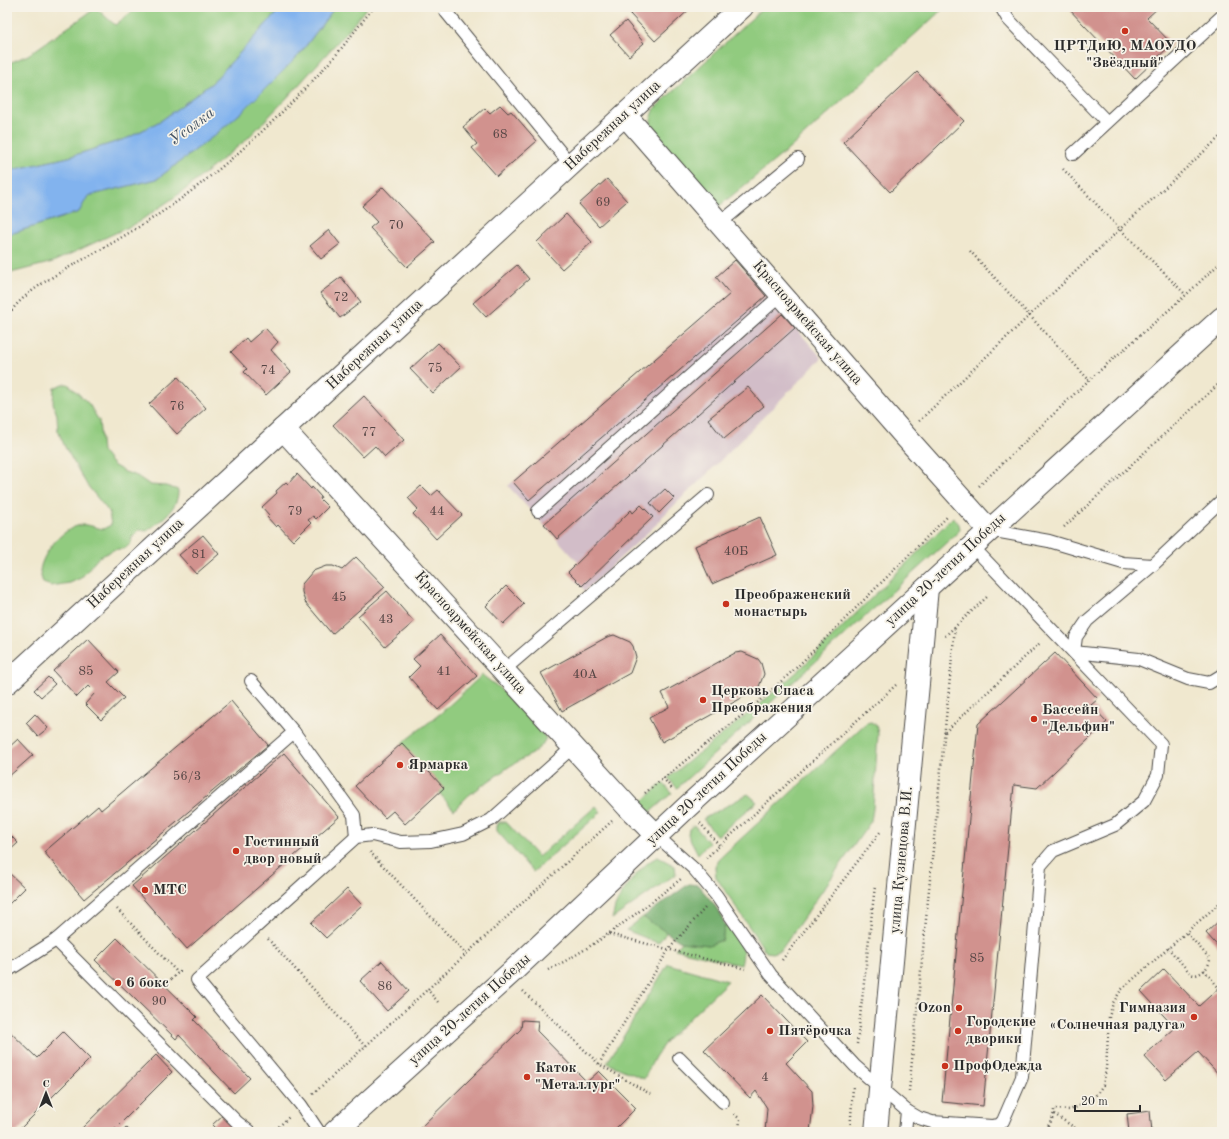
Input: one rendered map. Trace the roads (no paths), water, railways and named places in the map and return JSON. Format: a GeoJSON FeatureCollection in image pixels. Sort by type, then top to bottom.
{"type":"FeatureCollection","features":[{"type":"Feature","properties":{"kind":"street","name":"Набережная улица"},"geometry":{"type":"LineString","coordinates":[[7,683],[742,7]]}},
{"type":"Feature","properties":{"kind":"street","name":"Красноармейская улица"},"geometry":{"type":"LineString","coordinates":[[625,115],[904,435],[989,530]]}},
{"type":"Feature","properties":{"kind":"street","name":"улица 20-летия Победы"},"geometry":{"type":"LineString","coordinates":[[335,1132],[514,970],[989,530],[1222,318]]}},
{"type":"Feature","properties":{"kind":"street","name":"Красноармейская улица"},"geometry":{"type":"LineString","coordinates":[[283,429],[574,746],[628,807],[657,836]]}},
{"type":"Feature","properties":{"kind":"street","name":"улица Кузнецова В.И."},"geometry":{"type":"LineString","coordinates":[[876,1132],[927,588]]}},
{"type":"Feature","properties":{"kind":"lane"},"geometry":{"type":"LineString","coordinates":[[1002,7],[1008,19],[1107,122]]}},
{"type":"Feature","properties":{"kind":"lane"},"geometry":{"type":"LineString","coordinates":[[446,12],[571,165]]}},
{"type":"Feature","properties":{"kind":"lane"},"geometry":{"type":"LineString","coordinates":[[1072,154],[1222,16]]}},
{"type":"Feature","properties":{"kind":"lane"},"geometry":{"type":"LineString","coordinates":[[720,223],[798,159]]}},
{"type":"Feature","properties":{"kind":"lane"},"geometry":{"type":"LineString","coordinates":[[538,511],[782,294]]}},
{"type":"Feature","properties":{"kind":"lane"},"geometry":{"type":"LineString","coordinates":[[504,670],[708,495]]}},
{"type":"Feature","properties":{"kind":"lane"},"geometry":{"type":"LineString","coordinates":[[1074,652],[1076,637],[1087,621],[1153,565],[1222,500]]}},
{"type":"Feature","properties":{"kind":"lane"},"geometry":{"type":"LineString","coordinates":[[989,530],[1049,541],[1123,563],[1153,565]]}},
{"type":"Feature","properties":{"kind":"lane"},"geometry":{"type":"LineString","coordinates":[[657,836],[694,869],[716,895],[770,975],[855,1066],[907,1111],[919,1118],[932,1122],[992,1126],[1003,1121],[1022,1077],[1040,866],[1053,851],[1115,825],[1144,801],[1158,775],[1161,744],[972,546]]}},
{"type":"Feature","properties":{"kind":"lane"},"geometry":{"type":"LineString","coordinates":[[1074,652],[1139,659],[1188,679],[1209,682],[1222,675]]}},
{"type":"Feature","properties":{"kind":"lane"},"geometry":{"type":"LineString","coordinates":[[250,682],[294,732],[354,815],[356,837]]}},
{"type":"Feature","properties":{"kind":"lane"},"geometry":{"type":"LineString","coordinates":[[7,972],[56,940],[294,732]]}},
{"type":"Feature","properties":{"kind":"lane"},"geometry":{"type":"LineString","coordinates":[[319,1132],[301,1105],[197,980],[356,837],[372,835],[401,842],[431,841],[463,834],[491,820],[574,746]]}},
{"type":"Feature","properties":{"kind":"lane"},"geometry":{"type":"LineString","coordinates":[[56,940],[237,1122],[250,1132]]}},
{"type":"Feature","properties":{"kind":"lane"},"geometry":{"type":"LineString","coordinates":[[679,1058],[722,1102]]}},
{"type":"Feature","properties":{"kind":"lane"},"geometry":{"type":"LineString","coordinates":[[905,1132],[907,1111]]}},
{"type":"Feature","properties":{"kind":"water","name":"Усолка"},"geometry":{"type":"Polygon","coordinates":[[[282,7],[335,7],[299,55],[243,111],[215,135],[157,179],[88,196],[79,212],[7,235],[7,171],[69,157],[128,138],[162,120],[212,83],[282,7]]]}},
{"type":"Feature","properties":{"kind":"place","name":"ЦРТДиЮ, МАОУДО \"Звёздный\""},"geometry":{"type":"Point","coordinates":[1125,31]}},
{"type":"Feature","properties":{"kind":"place","name":"Преображенский монастырь"},"geometry":{"type":"Point","coordinates":[726,604]}},
{"type":"Feature","properties":{"kind":"place","name":"Церковь Спаса Преображения"},"geometry":{"type":"Point","coordinates":[703,700]}},
{"type":"Feature","properties":{"kind":"place","name":"Бассейн \"Дельфин\""},"geometry":{"type":"Point","coordinates":[1034,719]}},
{"type":"Feature","properties":{"kind":"place","name":"Ярмарка"},"geometry":{"type":"Point","coordinates":[400,765]}},
{"type":"Feature","properties":{"kind":"place","name":"Гостинный двор новый"},"geometry":{"type":"Point","coordinates":[236,851]}},
{"type":"Feature","properties":{"kind":"place","name":"МТС"},"geometry":{"type":"Point","coordinates":[145,890]}},
{"type":"Feature","properties":{"kind":"place","name":"6 бокс"},"geometry":{"type":"Point","coordinates":[118,983]}},
{"type":"Feature","properties":{"kind":"place","name":"Ozon"},"geometry":{"type":"Point","coordinates":[959,1008]}},
{"type":"Feature","properties":{"kind":"place","name":"Гимназия «Солнечная радуга»"},"geometry":{"type":"Point","coordinates":[1194,1017]}},
{"type":"Feature","properties":{"kind":"place","name":"Пятёрочка"},"geometry":{"type":"Point","coordinates":[770,1031]}},
{"type":"Feature","properties":{"kind":"place","name":"Городские дворики"},"geometry":{"type":"Point","coordinates":[958,1031]}},
{"type":"Feature","properties":{"kind":"place","name":"ПрофОдежда"},"geometry":{"type":"Point","coordinates":[945,1066]}},
{"type":"Feature","properties":{"kind":"place","name":"Каток \"Металлург\""},"geometry":{"type":"Point","coordinates":[527,1077]}}]}
